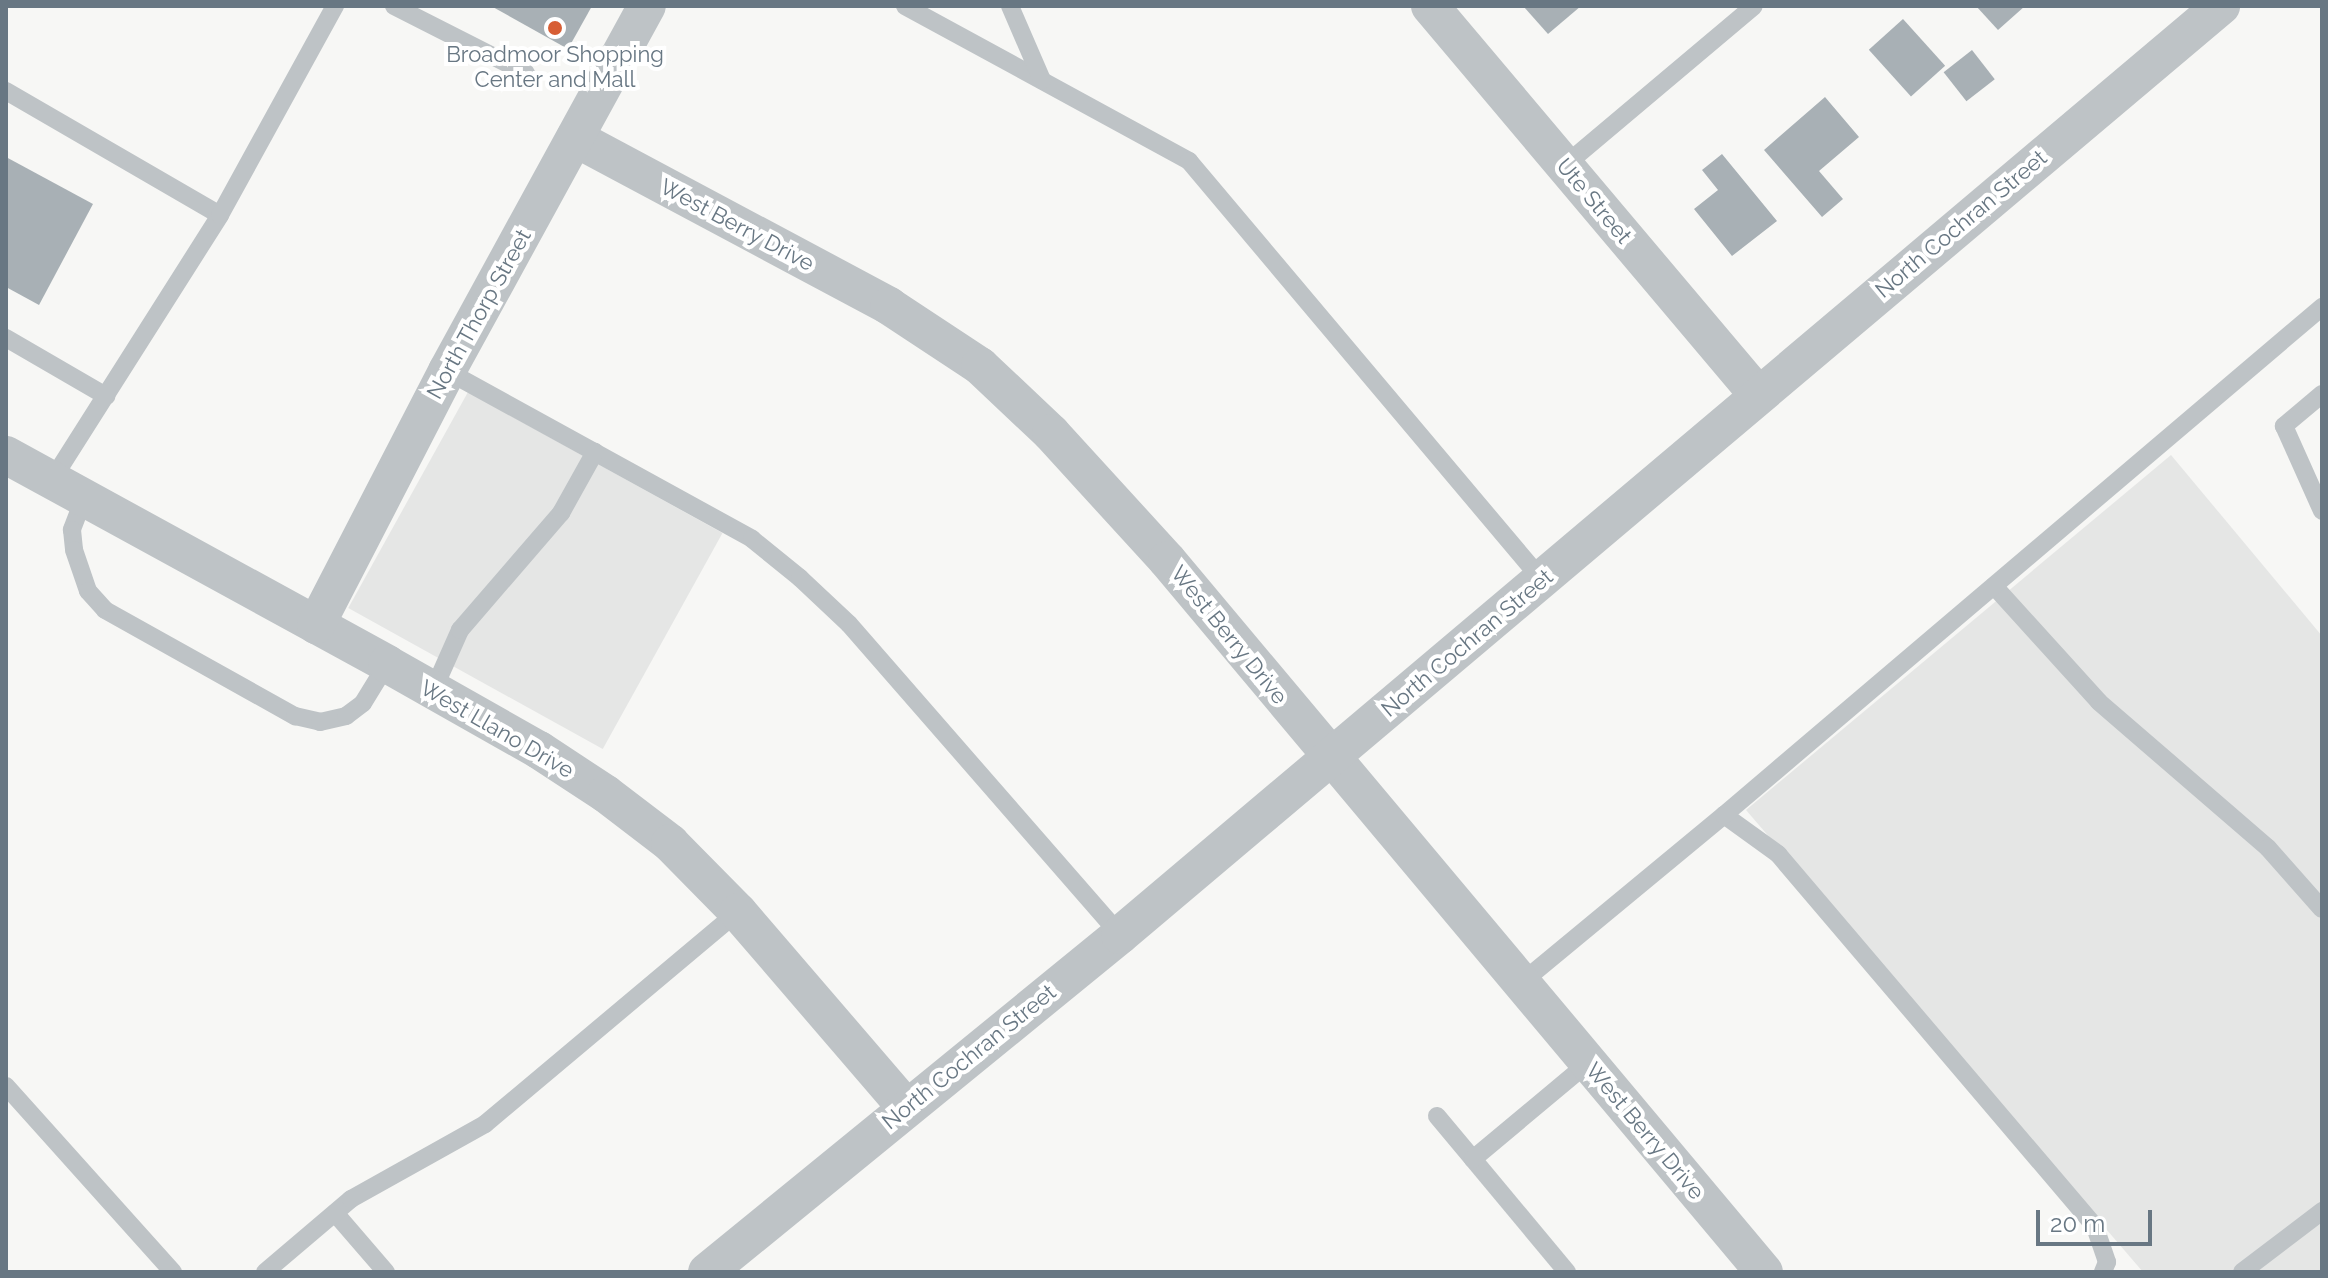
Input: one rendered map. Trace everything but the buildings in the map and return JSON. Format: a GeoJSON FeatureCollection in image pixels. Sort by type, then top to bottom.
{"type":"FeatureCollection","features":[{"type":"Feature","properties":{"kind":"street","name":"North Thorp Street"},"geometry":{"type":"LineString","coordinates":[[316,625],[447,371],[647,6]]}},
{"type":"Feature","properties":{"kind":"street","name":"Ute Street"},"geometry":{"type":"LineString","coordinates":[[1430,6],[1758,395]]}},
{"type":"Feature","properties":{"kind":"street","name":"North Cochran Street"},"geometry":{"type":"LineString","coordinates":[[707,1272],[1120,935],[2221,6]]}},
{"type":"Feature","properties":{"kind":"street","name":"West Berry Drive"},"geometry":{"type":"LineString","coordinates":[[575,138],[889,306],[980,366],[1051,433],[1167,560],[1764,1272]]}},
{"type":"Feature","properties":{"kind":"street","name":"West Llano Drive"},"geometry":{"type":"LineString","coordinates":[[6,455],[387,664],[539,750],[606,794],[670,843],[738,912],[906,1107]]}},
{"type":"Feature","properties":{"kind":"lane"},"geometry":{"type":"LineString","coordinates":[[335,6],[220,215],[106,396],[68,489],[74,550],[88,591],[105,610],[295,716],[320,722],[346,716],[363,703],[387,664]]}},
{"type":"Feature","properties":{"kind":"lane"},"geometry":{"type":"LineString","coordinates":[[394,6],[526,73]]}},
{"type":"Feature","properties":{"kind":"lane"},"geometry":{"type":"LineString","coordinates":[[905,6],[1189,161],[1542,580]]}},
{"type":"Feature","properties":{"kind":"lane"},"geometry":{"type":"LineString","coordinates":[[1010,6],[1042,80]]}},
{"type":"Feature","properties":{"kind":"lane"},"geometry":{"type":"LineString","coordinates":[[1564,166],[1754,6]]}},
{"type":"Feature","properties":{"kind":"lane"},"geometry":{"type":"LineString","coordinates":[[6,91],[220,215]]}},
{"type":"Feature","properties":{"kind":"lane"},"geometry":{"type":"LineString","coordinates":[[1521,983],[1724,815],[2322,307]]}},
{"type":"Feature","properties":{"kind":"lane"},"geometry":{"type":"LineString","coordinates":[[6,338],[106,396]]}},
{"type":"Feature","properties":{"kind":"lane"},"geometry":{"type":"LineString","coordinates":[[447,371],[752,539],[800,578],[849,624],[1120,935]]}},
{"type":"Feature","properties":{"kind":"lane"},"geometry":{"type":"LineString","coordinates":[[2322,394],[2284,426],[2322,511]]}},
{"type":"Feature","properties":{"kind":"lane"},"geometry":{"type":"LineString","coordinates":[[433,691],[460,630],[561,513],[595,452]]}},
{"type":"Feature","properties":{"kind":"lane"},"geometry":{"type":"LineString","coordinates":[[1994,586],[2099,702],[2268,848],[2322,909]]}},
{"type":"Feature","properties":{"kind":"lane"},"geometry":{"type":"LineString","coordinates":[[1724,815],[1778,854],[2095,1227],[2107,1262],[2103,1272]]}},
{"type":"Feature","properties":{"kind":"lane"},"geometry":{"type":"LineString","coordinates":[[265,1272],[351,1199],[485,1124],[738,912]]}},
{"type":"Feature","properties":{"kind":"lane"},"geometry":{"type":"LineString","coordinates":[[1473,1159],[1588,1063]]}},
{"type":"Feature","properties":{"kind":"lane"},"geometry":{"type":"LineString","coordinates":[[8,1092],[173,1272]]}},
{"type":"Feature","properties":{"kind":"lane"},"geometry":{"type":"LineString","coordinates":[[1437,1116],[1567,1272]]}},
{"type":"Feature","properties":{"kind":"lane"},"geometry":{"type":"LineString","coordinates":[[2242,1272],[2322,1211]]}},
{"type":"Feature","properties":{"kind":"lane"},"geometry":{"type":"LineString","coordinates":[[335,1213],[386,1272]]}},
{"type":"Feature","properties":{"kind":"shaded area"},"geometry":{"type":"Polygon","coordinates":[[[468,392],[723,533],[603,749],[348,608],[468,392]]]}},
{"type":"Feature","properties":{"kind":"shaded area"},"geometry":{"type":"Polygon","coordinates":[[[2171,455],[2322,636],[2322,1272],[2143,1272],[1746,810],[2171,455]]]}},
{"type":"Feature","properties":{"kind":"place","name":"Broadmoor Shopping Center and Mall"},"geometry":{"type":"Point","coordinates":[555,28]}}]}
